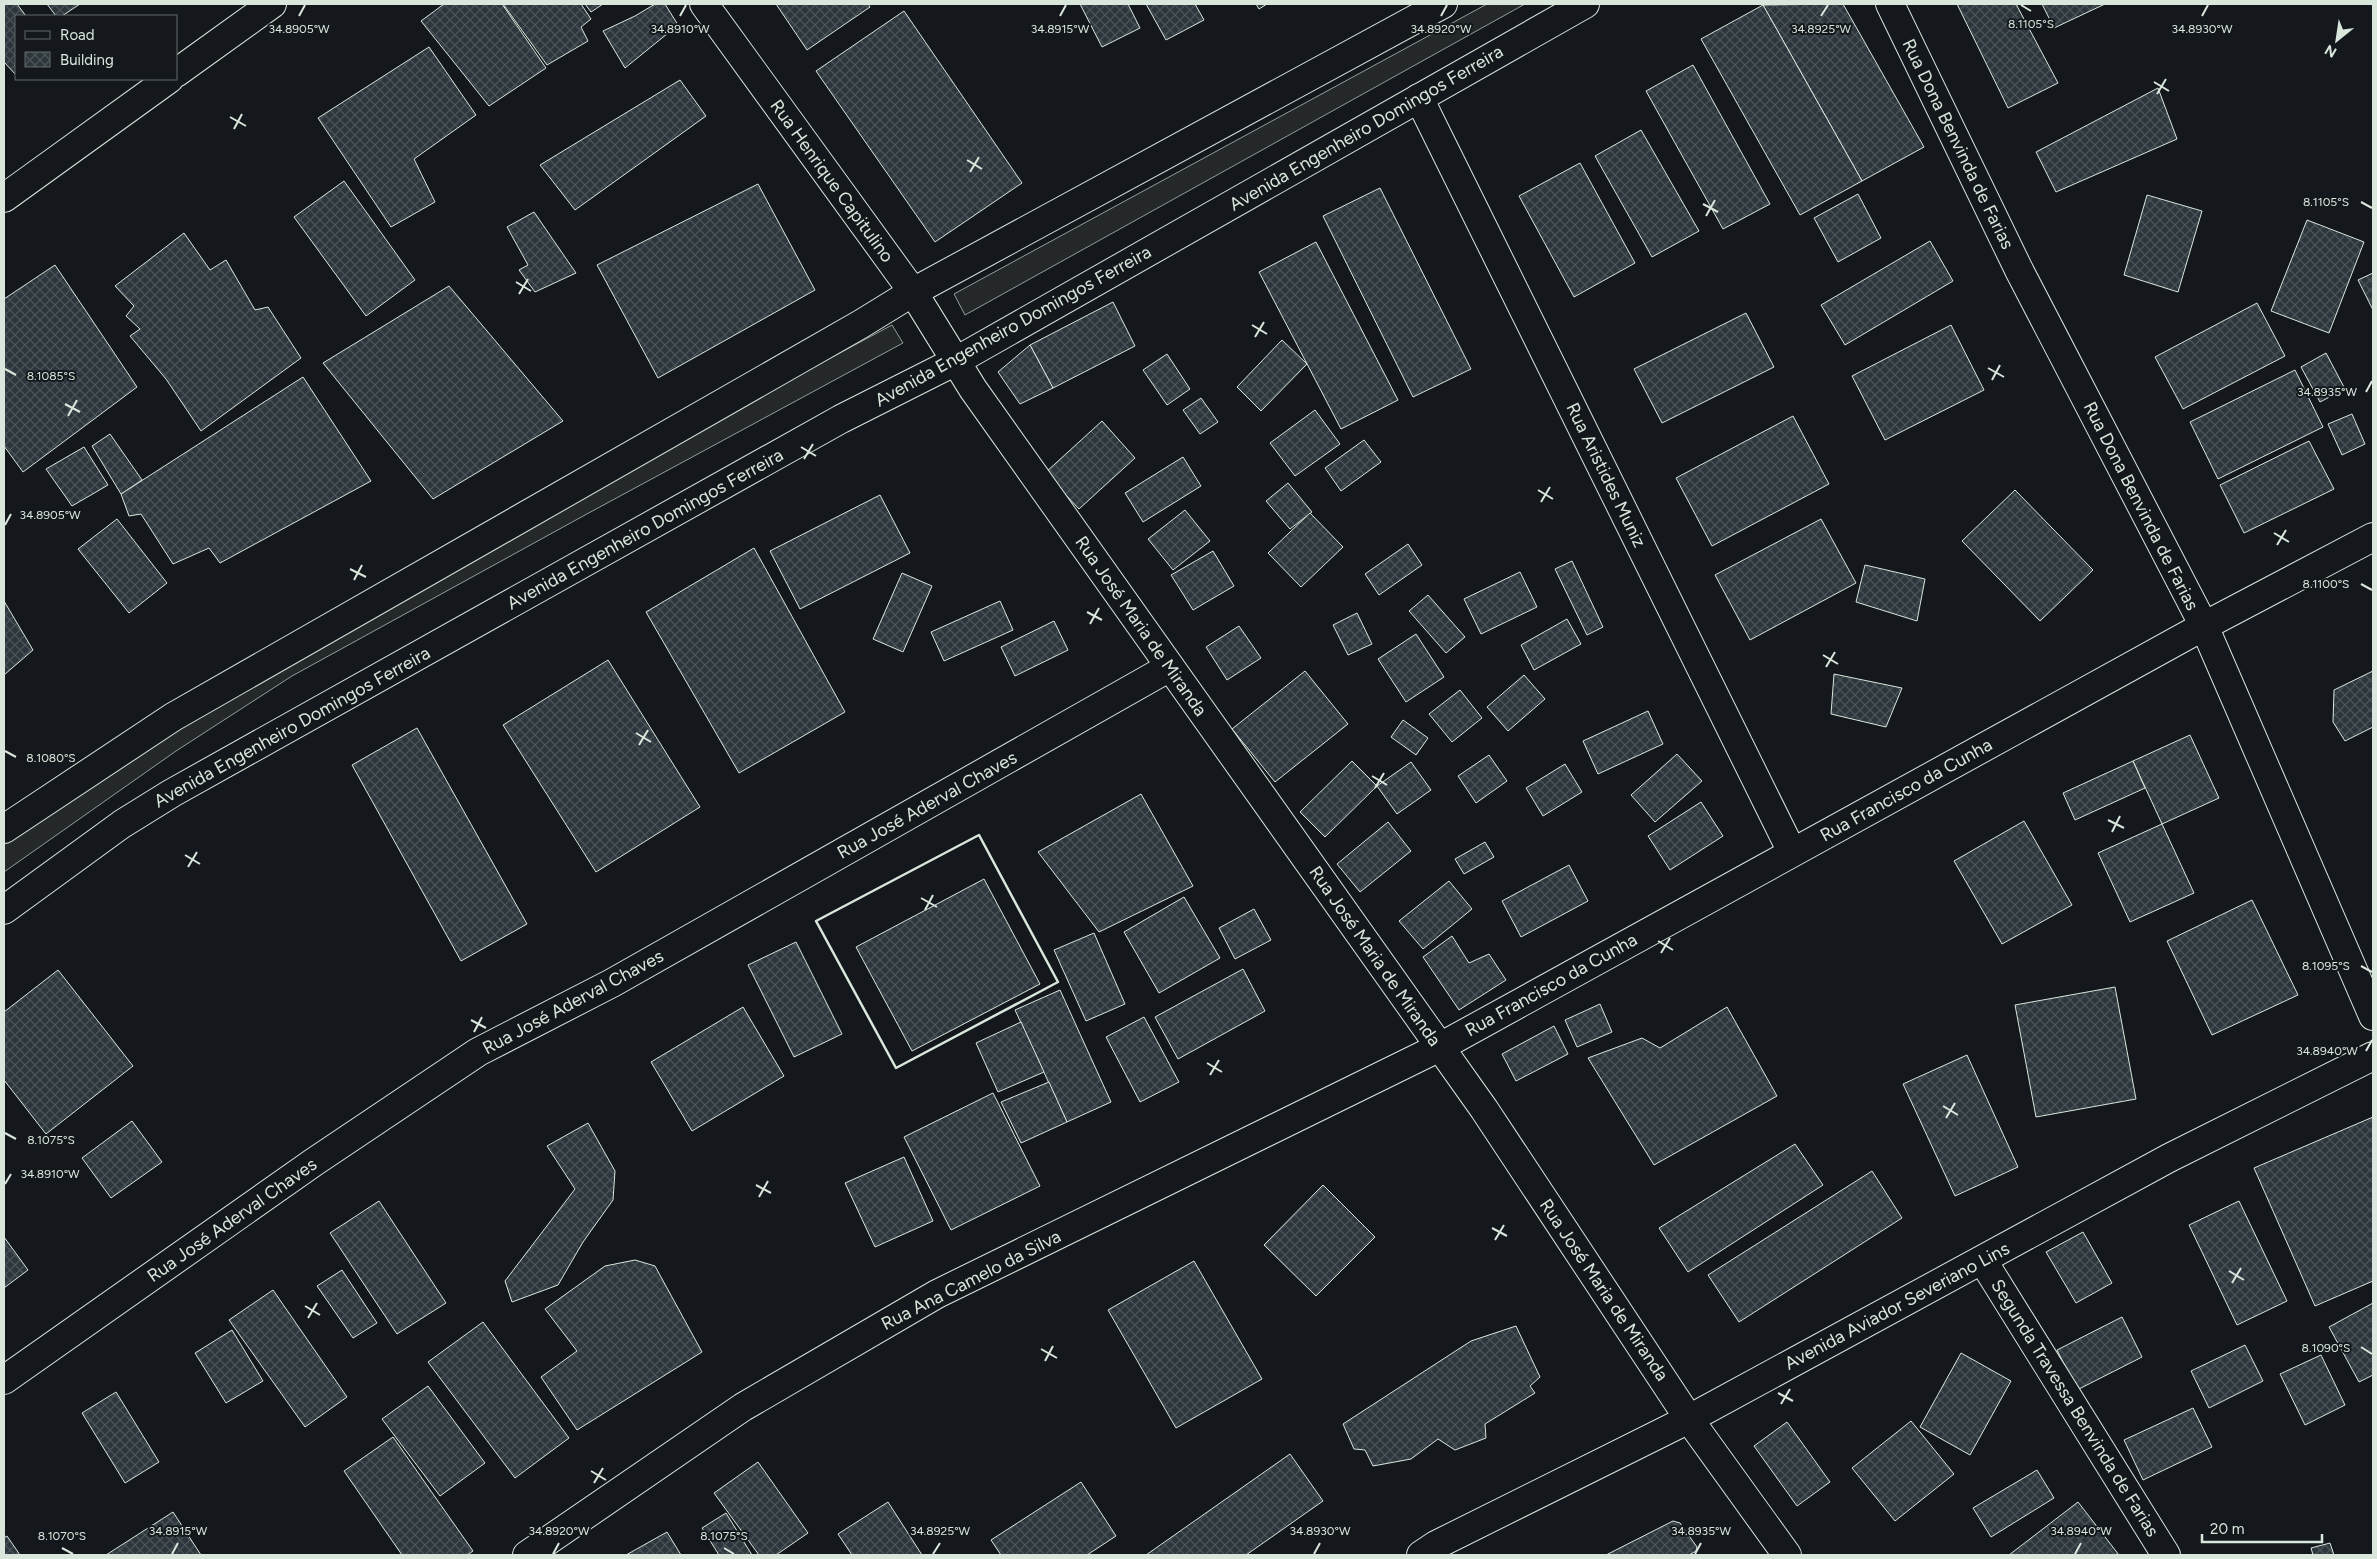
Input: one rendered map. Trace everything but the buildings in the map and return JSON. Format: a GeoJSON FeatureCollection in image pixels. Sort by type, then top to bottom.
{"type":"FeatureCollection","features":[{"type":"Feature","properties":{"kind":"street"},"geometry":{"type":"LineString","coordinates":[[178,72],[272,4]]}},
{"type":"Feature","properties":{"kind":"street","name":"Rua Henrique Capitulino"},"geometry":{"type":"LineString","coordinates":[[704,4],[913,292],[956,361]]}},
{"type":"Feature","properties":{"kind":"street"},"geometry":{"type":"LineString","coordinates":[[4,829],[173,717],[861,324],[913,292],[1443,4]]}},
{"type":"Feature","properties":{"kind":"street","name":"Avenida Engenheiro Domingos Ferreira"},"geometry":{"type":"LineString","coordinates":[[4,910],[122,824],[172,793],[841,419],[956,361],[1585,4]]}},
{"type":"Feature","properties":{"kind":"street","name":"Rua Dona Benvinda de Farias"},"geometry":{"type":"LineString","coordinates":[[1890,4],[2019,270],[2204,626],[2373,1016]]}},
{"type":"Feature","properties":{"kind":"street"},"geometry":{"type":"LineString","coordinates":[[4,198],[168,80]]}},
{"type":"Feature","properties":{"kind":"street","name":"Rua Aristides Muniz"},"geometry":{"type":"LineString","coordinates":[[1419,98],[1792,852]]}},
{"type":"Feature","properties":{"kind":"street","name":"Rua José Maria de Miranda"},"geometry":{"type":"LineString","coordinates":[[956,361],[973,389],[1490,1117],[1689,1418],[1787,1555]]}},
{"type":"Feature","properties":{"kind":"street","name":"Rua Francisco da Cunha"},"geometry":{"type":"LineString","coordinates":[[1440,1047],[2204,626],[2373,537]]}},
{"type":"Feature","properties":{"kind":"street","name":"Rua José Aderval Chaves"},"geometry":{"type":"LineString","coordinates":[[4,1380],[314,1162],[478,1052],[612,982],[1170,667]]}},
{"type":"Feature","properties":{"kind":"street","name":"Rua Ana Camelo da Silva"},"geometry":{"type":"LineString","coordinates":[[526,1555],[743,1407],[937,1294],[1440,1047]]}},
{"type":"Feature","properties":{"kind":"street","name":"Avenida Aviador Severiano Lins"},"geometry":{"type":"LineString","coordinates":[[1420,1555],[1436,1545],[1689,1418],[1726,1396],[1983,1261],[2169,1158],[2373,1056]]}},
{"type":"Feature","properties":{"kind":"street","name":"Segunda Travessa Benvinda de Farias"},"geometry":{"type":"LineString","coordinates":[[1983,1261],[2166,1555]]}},
{"type":"Feature","properties":{"kind":"shaded area"},"geometry":{"type":"Polygon","coordinates":[[[1487,4],[1525,4],[965,315],[954,294],[1487,4]]]}},
{"type":"Feature","properties":{"kind":"shaded area"},"geometry":{"type":"Polygon","coordinates":[[[892,325],[903,343],[292,676],[176,751],[4,872],[4,842],[184,723],[743,405],[892,325]]]}},
{"type":"Feature","properties":{"kind":"wall"},"geometry":{"type":"LineString","coordinates":[[979,835],[1058,982],[896,1068],[816,921],[979,835]]}}]}
